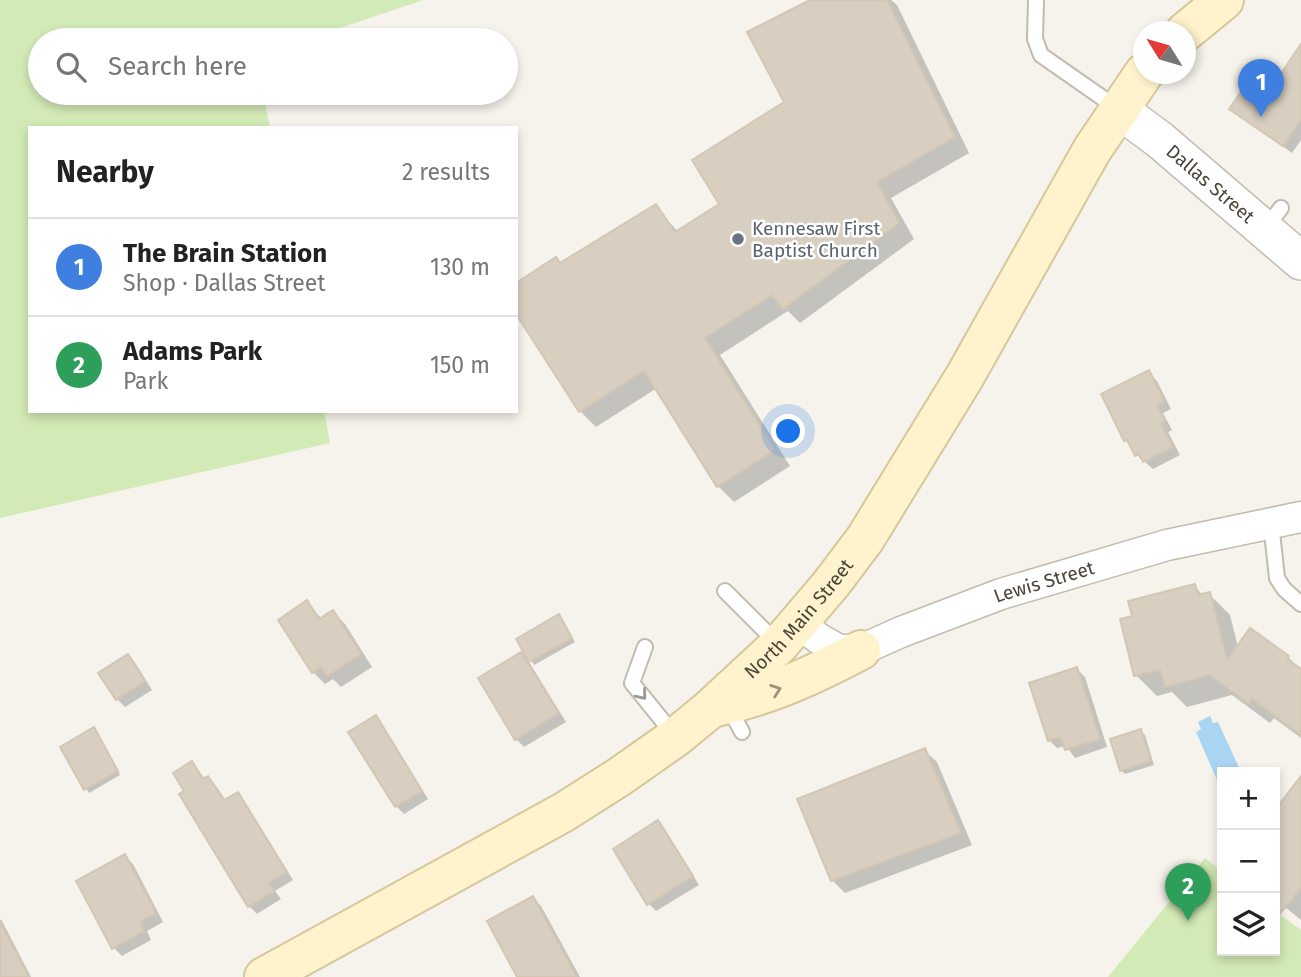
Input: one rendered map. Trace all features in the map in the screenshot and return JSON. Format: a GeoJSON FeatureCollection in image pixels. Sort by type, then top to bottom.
{"type":"FeatureCollection","features":[{"type":"Feature","properties":{"kind":"main road"},"geometry":{"type":"LineString","coordinates":[[1196,23],[1224,0]]}},
{"type":"Feature","properties":{"kind":"main road","name":"North Main Street"},"geometry":{"type":"LineString","coordinates":[[264,977],[564,812],[676,737],[727,715],[865,539],[965,376],[1092,150],[1135,84]]}},
{"type":"Feature","properties":{"kind":"main road"},"geometry":{"type":"LineString","coordinates":[[727,715],[861,650]]}},
{"type":"Feature","properties":{"kind":"street","name":"Dallas Street"},"geometry":{"type":"LineString","coordinates":[[1118,109],[1273,219],[1301,261]]}},
{"type":"Feature","properties":{"kind":"street","name":"Lewis Street"},"geometry":{"type":"LineString","coordinates":[[861,650],[1000,594],[1167,545],[1301,517]]}},
{"type":"Feature","properties":{"kind":"street"},"geometry":{"type":"LineString","coordinates":[[789,634],[818,638],[839,650],[861,650]]}},
{"type":"Feature","properties":{"kind":"lane"},"geometry":{"type":"LineString","coordinates":[[1036,0],[1035,39],[1041,55],[1118,109]]}},
{"type":"Feature","properties":{"kind":"lane"},"geometry":{"type":"LineString","coordinates":[[1271,523],[1277,579],[1301,604]]}},
{"type":"Feature","properties":{"kind":"lane"},"geometry":{"type":"LineString","coordinates":[[725,591],[789,634]]}},
{"type":"Feature","properties":{"kind":"lane"},"geometry":{"type":"LineString","coordinates":[[645,646],[632,683],[676,737]]}},
{"type":"Feature","properties":{"kind":"green space"},"geometry":{"type":"Polygon","coordinates":[[[0,0],[423,0],[340,28],[28,28],[28,105],[265,105],[270,126],[28,126],[28,413],[324,413],[330,443],[0,518],[0,0]]]}},
{"type":"Feature","properties":{"kind":"green space"},"geometry":{"type":"Polygon","coordinates":[[[1205,858],[1217,867],[1217,956],[1280,956],[1280,915],[1301,930],[1301,977],[1108,977],[1205,858]]]}},
{"type":"Feature","properties":{"kind":"water"},"geometry":{"type":"Polygon","coordinates":[[[1210,716],[1213,723],[1218,722],[1239,767],[1217,767],[1217,780],[1196,732],[1201,729],[1198,722],[1210,716]]]}},
{"type":"Feature","properties":{"kind":"building","name":"Kennesaw First Baptist Church"},"geometry":{"type":"Polygon","coordinates":[[[810,0],[887,0],[955,137],[877,182],[899,223],[783,309],[772,295],[705,338],[775,450],[717,487],[644,371],[579,412],[518,317],[518,282],[556,257],[560,263],[656,204],[675,232],[719,204],[692,160],[784,102],[747,32],[810,0]]]}},
{"type":"Feature","properties":{"kind":"building"},"geometry":{"type":"Polygon","coordinates":[[[1301,44],[1301,120],[1283,146],[1229,109],[1252,76],[1271,88],[1301,44]]]}},
{"type":"Feature","properties":{"kind":"building"},"geometry":{"type":"Polygon","coordinates":[[[1149,370],[1164,401],[1157,405],[1165,421],[1161,424],[1173,447],[1143,462],[1139,454],[1135,456],[1127,440],[1124,441],[1101,394],[1149,370]]]}},
{"type":"Feature","properties":{"kind":"building"},"geometry":{"type":"Polygon","coordinates":[[[1195,584],[1198,595],[1210,592],[1227,660],[1250,628],[1289,656],[1287,659],[1301,669],[1301,735],[1252,699],[1249,704],[1210,675],[1165,687],[1160,670],[1134,676],[1120,619],[1132,616],[1128,601],[1195,584]]]}},
{"type":"Feature","properties":{"kind":"building"},"geometry":{"type":"Polygon","coordinates":[[[307,600],[319,619],[333,610],[361,654],[327,676],[321,667],[312,673],[278,620],[307,600]]]}},
{"type":"Feature","properties":{"kind":"building"},"geometry":{"type":"Polygon","coordinates":[[[559,614],[572,638],[529,662],[516,639],[559,614]]]}},
{"type":"Feature","properties":{"kind":"building"},"geometry":{"type":"Polygon","coordinates":[[[521,652],[559,713],[515,740],[478,678],[521,652]]]}},
{"type":"Feature","properties":{"kind":"building"},"geometry":{"type":"Polygon","coordinates":[[[128,654],[145,681],[116,700],[98,673],[128,654]]]}},
{"type":"Feature","properties":{"kind":"building"},"geometry":{"type":"Polygon","coordinates":[[[1077,667],[1100,739],[1065,750],[1061,737],[1048,741],[1029,683],[1077,667]]]}},
{"type":"Feature","properties":{"kind":"building"},"geometry":{"type":"Polygon","coordinates":[[[376,715],[422,791],[395,807],[348,732],[376,715]]]}},
{"type":"Feature","properties":{"kind":"building"},"geometry":{"type":"Polygon","coordinates":[[[94,727],[118,771],[84,790],[60,747],[94,727]]]}},
{"type":"Feature","properties":{"kind":"building"},"geometry":{"type":"Polygon","coordinates":[[[1141,729],[1151,761],[1120,771],[1110,739],[1141,729]]]}},
{"type":"Feature","properties":{"kind":"building"},"geometry":{"type":"Polygon","coordinates":[[[925,748],[961,833],[831,881],[797,799],[925,748]]]}},
{"type":"Feature","properties":{"kind":"building"},"geometry":{"type":"Polygon","coordinates":[[[192,761],[203,779],[208,776],[224,800],[238,792],[287,872],[269,883],[274,891],[248,907],[179,794],[184,791],[173,773],[192,761]]]}},
{"type":"Feature","properties":{"kind":"building"},"geometry":{"type":"Polygon","coordinates":[[[1301,776],[1301,888],[1280,914],[1280,830],[1280,803],[1301,776]]]}},
{"type":"Feature","properties":{"kind":"building"},"geometry":{"type":"Polygon","coordinates":[[[658,820],[693,876],[647,905],[613,849],[658,820]]]}},
{"type":"Feature","properties":{"kind":"building"},"geometry":{"type":"Polygon","coordinates":[[[125,854],[156,913],[140,922],[144,931],[112,949],[76,881],[125,854]]]}},
{"type":"Feature","properties":{"kind":"building"},"geometry":{"type":"Polygon","coordinates":[[[533,896],[577,977],[517,977],[487,921],[533,896]]]}},
{"type":"Feature","properties":{"kind":"building"},"geometry":{"type":"Polygon","coordinates":[[[0,922],[29,977],[0,977],[0,922]]]}},
{"type":"Feature","properties":{"kind":"place","name":"The Brain Station"},"geometry":{"type":"Point","coordinates":[1261,117]}},
{"type":"Feature","properties":{"kind":"place","name":"Kennesaw First Baptist Church"},"geometry":{"type":"Point","coordinates":[738,239]}},
{"type":"Feature","properties":{"kind":"place","name":"Adams Park"},"geometry":{"type":"Point","coordinates":[1188,921]}}]}
